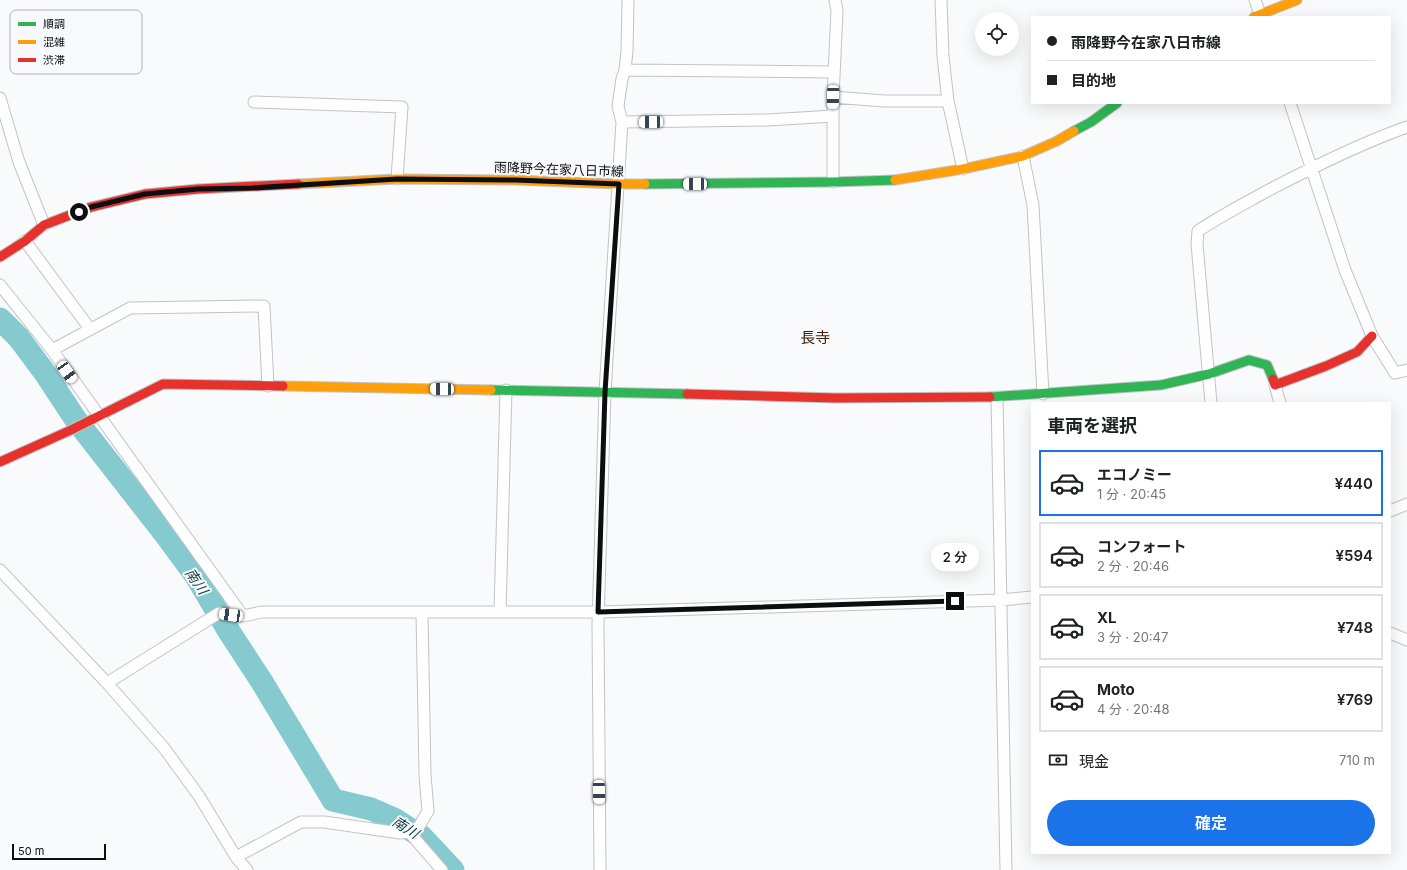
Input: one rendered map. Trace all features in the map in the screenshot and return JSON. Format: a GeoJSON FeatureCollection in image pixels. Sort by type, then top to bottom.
{"type":"FeatureCollection","features":[{"type":"Feature","properties":{"kind":"street"},"geometry":{"type":"LineString","coordinates":[[600,870],[598,612],[605,392],[622,122],[618,106],[627,52],[628,0]]}},
{"type":"Feature","properties":{"kind":"street"},"geometry":{"type":"LineString","coordinates":[[833,182],[833,97],[837,11],[835,0]]}},
{"type":"Feature","properties":{"kind":"street"},"geometry":{"type":"LineString","coordinates":[[941,0],[943,56],[948,101],[963,169]]}},
{"type":"Feature","properties":{"kind":"street"},"geometry":{"type":"LineString","coordinates":[[1255,0],[1258,16],[1297,0]]}},
{"type":"Feature","properties":{"kind":"street"},"geometry":{"type":"LineString","coordinates":[[625,70],[834,72]]}},
{"type":"Feature","properties":{"kind":"street"},"geometry":{"type":"LineString","coordinates":[[833,97],[884,101],[948,101]]}},
{"type":"Feature","properties":{"kind":"street"},"geometry":{"type":"LineString","coordinates":[[0,98],[19,162],[44,225]]}},
{"type":"Feature","properties":{"kind":"street"},"geometry":{"type":"LineString","coordinates":[[254,102],[402,107],[397,179]]}},
{"type":"Feature","properties":{"kind":"street","name":"雨降野今在家八日市線"},"geometry":{"type":"LineString","coordinates":[[0,257],[25,241],[44,225],[91,207],[145,194],[198,189],[252,188],[397,179],[515,180],[619,184],[893,180],[963,169],[1023,156],[1057,141],[1091,122],[1116,104]]}},
{"type":"Feature","properties":{"kind":"street"},"geometry":{"type":"LineString","coordinates":[[1290,104],[1344,270],[1372,336],[1395,373],[1407,370]]}},
{"type":"Feature","properties":{"kind":"street"},"geometry":{"type":"LineString","coordinates":[[622,122],[768,120],[833,116]]}},
{"type":"Feature","properties":{"kind":"street"},"geometry":{"type":"LineString","coordinates":[[1211,402],[1197,244],[1198,231],[1216,219],[1311,167],[1386,134],[1407,127]]}},
{"type":"Feature","properties":{"kind":"street"},"geometry":{"type":"LineString","coordinates":[[1023,156],[1033,205],[1043,394]]}},
{"type":"Feature","properties":{"kind":"street"},"geometry":{"type":"LineString","coordinates":[[25,241],[90,329]]}},
{"type":"Feature","properties":{"kind":"street"},"geometry":{"type":"LineString","coordinates":[[0,285],[52,350],[243,616]]}},
{"type":"Feature","properties":{"kind":"street"},"geometry":{"type":"LineString","coordinates":[[52,350],[130,308],[264,306],[268,386]]}},
{"type":"Feature","properties":{"kind":"street"},"geometry":{"type":"LineString","coordinates":[[1275,385],[1326,366],[1357,352],[1372,336]]}},
{"type":"Feature","properties":{"kind":"street"},"geometry":{"type":"LineString","coordinates":[[0,462],[99,417],[163,384],[836,398],[997,397],[1161,384],[1209,374],[1249,360],[1267,365],[1280,402]]}},
{"type":"Feature","properties":{"kind":"street"},"geometry":{"type":"LineString","coordinates":[[500,612],[506,390]]}},
{"type":"Feature","properties":{"kind":"street"},"geometry":{"type":"LineString","coordinates":[[997,397],[1006,870]]}},
{"type":"Feature","properties":{"kind":"street"},"geometry":{"type":"LineString","coordinates":[[1391,510],[1407,504]]}},
{"type":"Feature","properties":{"kind":"street"},"geometry":{"type":"LineString","coordinates":[[0,570],[107,684],[164,748],[199,796],[236,857],[247,870]]}},
{"type":"Feature","properties":{"kind":"street"},"geometry":{"type":"LineString","coordinates":[[107,684],[219,613],[243,616],[262,612],[598,612],[1001,600],[1031,597]]}},
{"type":"Feature","properties":{"kind":"street"},"geometry":{"type":"LineString","coordinates":[[236,857],[301,822],[324,822],[400,832],[409,832],[418,828],[428,811],[422,613]]}},
{"type":"Feature","properties":{"kind":"street"},"geometry":{"type":"LineString","coordinates":[[1391,633],[1407,640]]}},
{"type":"Feature","properties":{"kind":"street"},"geometry":{"type":"LineString","coordinates":[[409,832],[442,870]]}},
{"type":"Feature","properties":{"kind":"waterway","name":"南川"},"geometry":{"type":"LineString","coordinates":[[0,319],[19,338],[45,373],[76,420],[196,576],[333,800],[371,809],[394,819],[422,837],[453,870]]}},
{"type":"Feature","properties":{"kind":"traffic: fast"},"geometry":{"type":"LineString","coordinates":[[1074,131],[1091,122],[1116,104]]}},
{"type":"Feature","properties":{"kind":"traffic: fast"},"geometry":{"type":"LineString","coordinates":[[645,184],[895,180]]}},
{"type":"Feature","properties":{"kind":"traffic: fast"},"geometry":{"type":"LineString","coordinates":[[990,397],[1161,385],[1209,374],[1249,360],[1267,365],[1273,379]]}},
{"type":"Feature","properties":{"kind":"traffic: fast"},"geometry":{"type":"LineString","coordinates":[[491,390],[687,394]]}},
{"type":"Feature","properties":{"kind":"traffic: slow"},"geometry":{"type":"LineString","coordinates":[[1257,16],[1297,0]]}},
{"type":"Feature","properties":{"kind":"traffic: slow"},"geometry":{"type":"LineString","coordinates":[[895,180],[963,169],[1023,156],[1057,141],[1074,131]]}},
{"type":"Feature","properties":{"kind":"traffic: slow"},"geometry":{"type":"LineString","coordinates":[[298,184],[397,179],[515,180],[645,184]]}},
{"type":"Feature","properties":{"kind":"traffic: slow"},"geometry":{"type":"LineString","coordinates":[[283,386],[491,390]]}},
{"type":"Feature","properties":{"kind":"traffic: jam"},"geometry":{"type":"LineString","coordinates":[[0,257],[25,241],[44,225],[91,207],[145,194],[198,189],[298,184]]}},
{"type":"Feature","properties":{"kind":"traffic: jam"},"geometry":{"type":"LineString","coordinates":[[1273,379],[1275,385],[1326,366],[1357,352],[1372,336]]}},
{"type":"Feature","properties":{"kind":"traffic: jam"},"geometry":{"type":"LineString","coordinates":[[0,462],[71,430],[163,384],[283,386]]}},
{"type":"Feature","properties":{"kind":"traffic: jam"},"geometry":{"type":"LineString","coordinates":[[687,394],[836,398],[990,397]]}},
{"type":"Feature","properties":{"kind":"district","name":"長寺"},"geometry":{"type":"Point","coordinates":[815,337]}},
{"type":"Feature","properties":{"kind":"route"},"geometry":{"type":"LineString","coordinates":[[79,212],[91,207],[145,194],[198,189],[252,188],[397,179],[515,180],[619,184],[605,392],[598,612],[955,601]]}}]}
